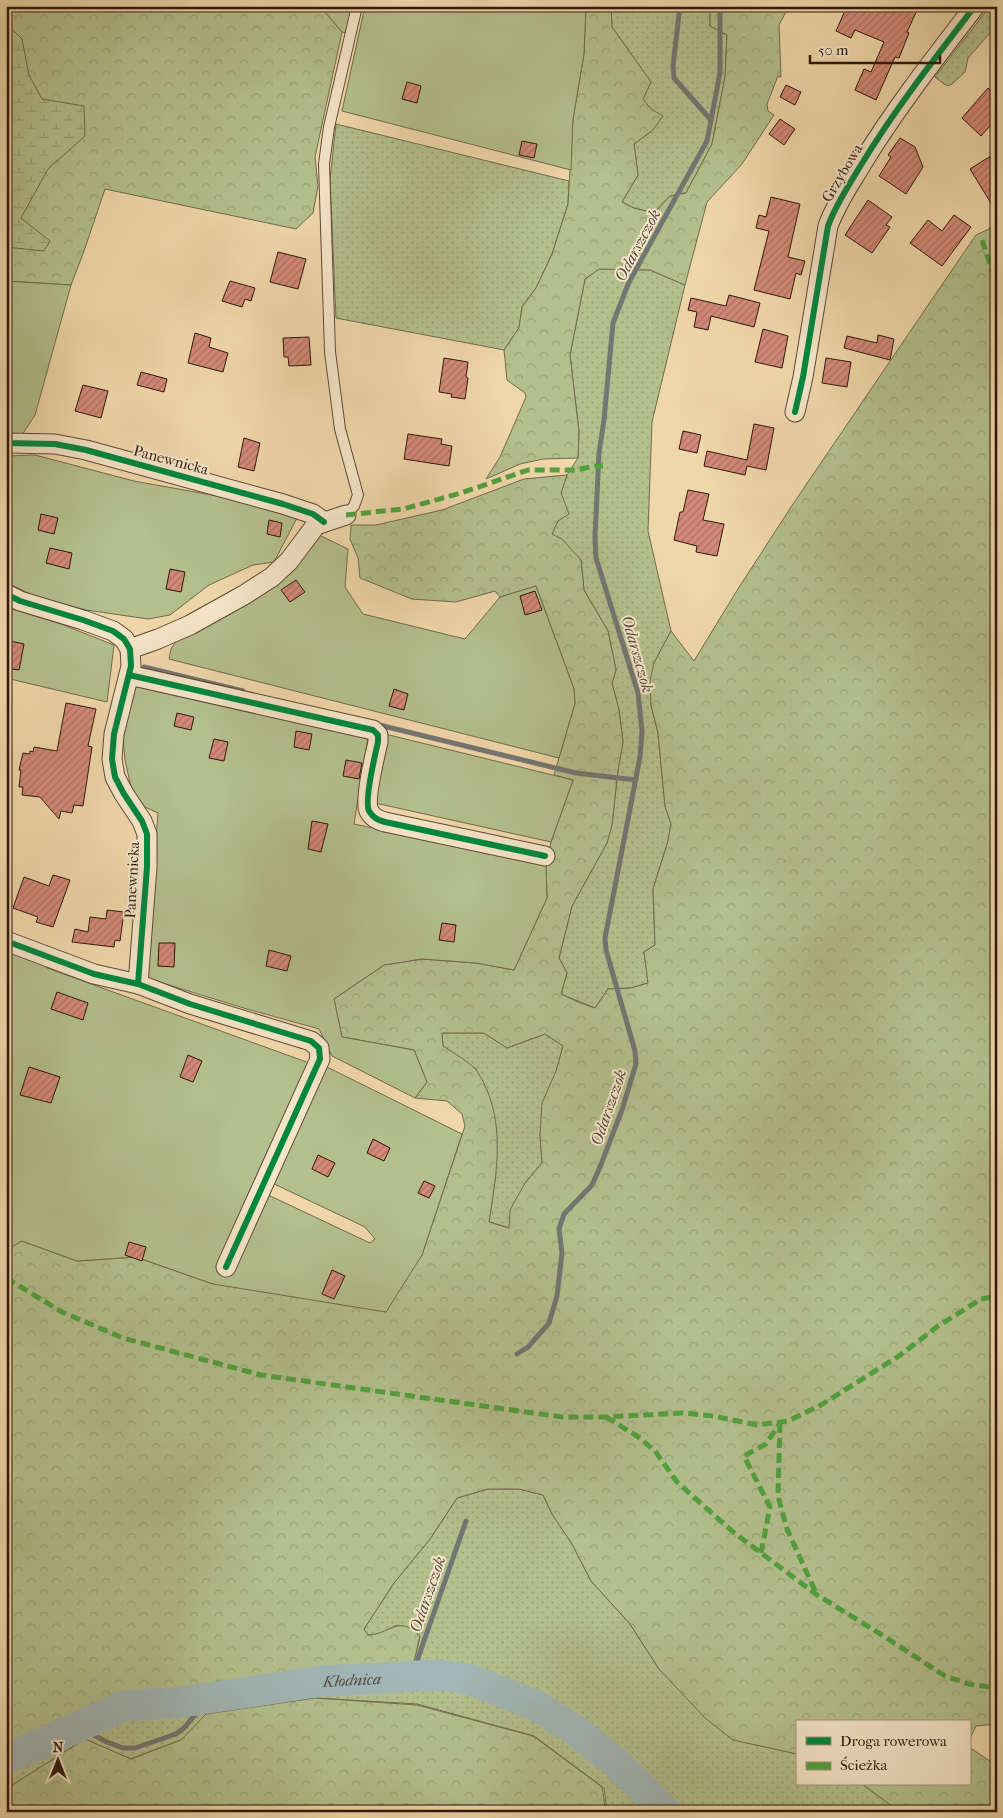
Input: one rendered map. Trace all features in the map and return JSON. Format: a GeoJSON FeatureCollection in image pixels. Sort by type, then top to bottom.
{"type":"FeatureCollection","features":[{"type":"Feature","properties":{"kind":"street","name":"Grzybowa"},"geometry":{"type":"LineString","coordinates":[[795,412],[803,377],[828,226],[835,208],[878,136],[908,92],[975,6]]}},
{"type":"Feature","properties":{"kind":"street","name":"Panewnicka"},"geometry":{"type":"LineString","coordinates":[[6,443],[55,444],[86,450],[283,504],[313,514],[324,522]]}},
{"type":"Feature","properties":{"kind":"street"},"geometry":{"type":"LineString","coordinates":[[6,594],[20,601],[113,631],[124,639],[130,649],[190,625],[244,595],[272,577],[289,561],[316,525],[346,515]]}},
{"type":"Feature","properties":{"kind":"street","name":"Panewnicka"},"geometry":{"type":"LineString","coordinates":[[130,649],[131,666],[114,734],[112,759],[115,777],[142,821],[147,834],[147,867],[138,984]]}},
{"type":"Feature","properties":{"kind":"street"},"geometry":{"type":"LineString","coordinates":[[129,674],[373,730],[378,735],[378,742],[367,800],[368,810],[374,818],[385,822],[546,856]]}},
{"type":"Feature","properties":{"kind":"street"},"geometry":{"type":"LineString","coordinates":[[6,941],[94,974],[138,984],[190,1004],[311,1041],[319,1048],[320,1059],[226,1267]]}},
{"type":"Feature","properties":{"kind":"lane"},"geometry":{"type":"LineString","coordinates":[[346,515],[354,506],[358,495],[340,429],[330,352],[324,164],[331,118],[357,6]]}},
{"type":"Feature","properties":{"kind":"green space"},"geometry":{"type":"Polygon","coordinates":[[[6,6],[320,6],[342,32],[315,157],[318,186],[313,213],[296,229],[105,189],[71,285],[6,281],[6,6]]]}},
{"type":"Feature","properties":{"kind":"green space"},"geometry":{"type":"Polygon","coordinates":[[[320,6],[352,6],[347,33],[342,32],[320,6]]]}},
{"type":"Feature","properties":{"kind":"green space"},"geometry":{"type":"Polygon","coordinates":[[[365,6],[586,6],[584,54],[573,119],[571,170],[342,111],[365,6]]]}},
{"type":"Feature","properties":{"kind":"green space"},"geometry":{"type":"Polygon","coordinates":[[[586,6],[611,6],[612,27],[651,82],[643,99],[651,109],[663,116],[653,130],[634,144],[638,175],[622,202],[634,208],[654,213],[670,196],[686,193],[712,144],[725,77],[727,35],[710,26],[710,6],[789,6],[779,25],[781,77],[778,76],[767,104],[768,111],[774,115],[742,164],[707,202],[685,285],[650,270],[599,269],[585,279],[570,355],[579,432],[578,458],[543,459],[520,464],[486,479],[500,457],[526,397],[525,393],[507,380],[504,350],[519,328],[522,307],[536,288],[552,254],[568,204],[573,119],[584,54],[586,6]]]}},
{"type":"Feature","properties":{"kind":"green space"},"geometry":{"type":"Polygon","coordinates":[[[611,6],[710,6],[710,26],[727,35],[725,77],[712,144],[686,193],[670,196],[654,213],[634,208],[622,202],[638,175],[634,144],[653,130],[651,109],[643,99],[651,82],[612,27],[611,6]]]}},
{"type":"Feature","properties":{"kind":"green space"},"geometry":{"type":"Polygon","coordinates":[[[990,6],[997,6],[997,25],[968,58],[965,72],[952,84],[948,86],[944,84],[935,77],[990,6]]]}},
{"type":"Feature","properties":{"kind":"green space"},"geometry":{"type":"Polygon","coordinates":[[[6,23],[22,39],[29,75],[42,99],[84,106],[85,136],[48,169],[21,218],[50,241],[44,251],[6,247],[6,23]]]}},
{"type":"Feature","properties":{"kind":"green space"},"geometry":{"type":"Polygon","coordinates":[[[336,124],[569,181],[568,204],[552,254],[536,288],[522,307],[519,328],[504,350],[336,318],[330,179],[336,124]]]}},
{"type":"Feature","properties":{"kind":"green space"},"geometry":{"type":"Polygon","coordinates":[[[997,219],[997,1724],[976,1726],[970,1739],[970,1720],[796,1720],[796,1754],[733,1740],[705,1718],[659,1669],[630,1624],[591,1581],[543,1495],[519,1489],[488,1489],[457,1498],[430,1539],[394,1583],[364,1629],[368,1635],[394,1627],[406,1626],[420,1636],[413,1666],[332,1671],[182,1694],[120,1700],[6,1747],[6,1250],[22,1241],[77,1261],[136,1257],[213,1284],[422,1255],[465,1126],[462,1114],[447,1101],[415,1098],[427,1082],[414,1050],[342,1037],[334,999],[384,965],[422,959],[476,963],[514,970],[547,898],[546,865],[551,842],[573,780],[554,775],[575,703],[574,689],[536,586],[500,597],[495,591],[456,602],[412,599],[360,578],[358,558],[350,539],[351,525],[376,525],[442,510],[524,479],[567,475],[561,493],[569,514],[558,521],[552,534],[562,539],[581,560],[584,590],[608,631],[616,670],[612,683],[619,710],[623,742],[612,825],[607,843],[572,906],[559,958],[567,973],[561,994],[595,1008],[608,989],[631,988],[648,983],[644,952],[655,945],[653,889],[668,841],[671,824],[665,806],[658,733],[651,705],[650,681],[654,663],[671,631],[694,661],[793,504],[976,235],[989,229],[997,219]],[[442,1033],[443,1046],[477,1071],[493,1107],[496,1126],[497,1164],[489,1222],[509,1228],[510,1210],[525,1183],[542,1163],[540,1134],[542,1103],[556,1071],[563,1046],[545,1034],[507,1048],[484,1033],[442,1033]]]}},
{"type":"Feature","properties":{"kind":"green space"},"geometry":{"type":"Polygon","coordinates":[[[599,269],[650,270],[685,285],[652,422],[648,531],[671,631],[654,663],[651,705],[658,733],[665,806],[671,824],[668,841],[653,889],[655,945],[644,952],[648,983],[631,988],[608,989],[595,1008],[561,994],[567,973],[559,958],[572,906],[607,843],[612,825],[623,742],[619,710],[612,683],[616,670],[608,631],[584,590],[581,560],[552,534],[558,521],[561,493],[567,475],[578,458],[579,432],[570,355],[585,279],[599,269]]]}},
{"type":"Feature","properties":{"kind":"green space"},"geometry":{"type":"Polygon","coordinates":[[[6,281],[71,285],[35,415],[20,438],[6,439],[6,281]]]}},
{"type":"Feature","properties":{"kind":"green space"},"geometry":{"type":"Polygon","coordinates":[[[35,455],[134,481],[223,497],[297,518],[274,562],[253,565],[209,585],[170,615],[148,619],[86,610],[36,597],[6,582],[6,456],[35,455]]]}},
{"type":"Feature","properties":{"kind":"green space"},"geometry":{"type":"Polygon","coordinates":[[[319,535],[348,549],[345,587],[363,614],[465,639],[500,597],[536,586],[574,689],[575,703],[559,758],[169,659],[171,649],[176,641],[319,535]]]}},
{"type":"Feature","properties":{"kind":"green space"},"geometry":{"type":"Polygon","coordinates":[[[6,607],[61,624],[114,645],[107,702],[6,678],[6,607]]]}},
{"type":"Feature","properties":{"kind":"green space"},"geometry":{"type":"Polygon","coordinates":[[[137,682],[368,737],[354,824],[546,865],[547,898],[514,970],[476,963],[422,959],[384,965],[334,999],[342,1037],[414,1050],[427,1082],[415,1098],[332,1056],[319,1029],[146,978],[158,813],[143,806],[133,796],[125,760],[123,740],[137,682]]]}},
{"type":"Feature","properties":{"kind":"green space"},"geometry":{"type":"Polygon","coordinates":[[[385,734],[573,780],[551,842],[375,803],[385,734]]]}},
{"type":"Feature","properties":{"kind":"green space"},"geometry":{"type":"Polygon","coordinates":[[[6,948],[40,960],[47,968],[312,1064],[264,1193],[370,1243],[375,1239],[365,1227],[270,1182],[323,1065],[462,1134],[422,1255],[386,1312],[213,1284],[136,1257],[77,1261],[22,1241],[6,1250],[6,948]]]}},
{"type":"Feature","properties":{"kind":"green space"},"geometry":{"type":"Polygon","coordinates":[[[442,1033],[484,1033],[507,1048],[545,1034],[563,1046],[540,1134],[542,1163],[525,1183],[509,1228],[489,1222],[496,1173],[476,1069],[443,1046],[442,1033]]]}},
{"type":"Feature","properties":{"kind":"green space"},"geometry":{"type":"Polygon","coordinates":[[[488,1489],[519,1489],[543,1495],[591,1581],[630,1624],[659,1669],[776,1749],[796,1754],[796,1786],[865,1786],[900,1812],[607,1812],[604,1788],[534,1736],[417,1704],[315,1698],[207,1714],[181,1740],[130,1759],[85,1739],[6,1789],[6,1747],[120,1700],[182,1694],[332,1671],[413,1666],[420,1636],[397,1625],[378,1635],[367,1635],[364,1629],[394,1583],[430,1539],[457,1498],[488,1489]]]}},
{"type":"Feature","properties":{"kind":"green space"},"geometry":{"type":"Polygon","coordinates":[[[315,1698],[417,1705],[533,1736],[602,1787],[606,1812],[6,1812],[6,1789],[85,1739],[131,1759],[181,1740],[206,1714],[315,1698]]]}},
{"type":"Feature","properties":{"kind":"green space"},"geometry":{"type":"Polygon","coordinates":[[[970,1748],[997,1766],[997,1812],[900,1812],[865,1786],[970,1786],[970,1748]]]}},
{"type":"Feature","properties":{"kind":"building"},"geometry":{"type":"Polygon","coordinates":[[[847,6],[919,6],[907,32],[909,33],[899,58],[895,57],[876,100],[855,90],[864,69],[871,72],[884,42],[855,30],[851,38],[836,31],[847,6]]]}},
{"type":"Feature","properties":{"kind":"building"},"geometry":{"type":"Polygon","coordinates":[[[407,82],[421,86],[417,103],[402,99],[407,82]]]}},
{"type":"Feature","properties":{"kind":"building"},"geometry":{"type":"Polygon","coordinates":[[[786,85],[801,92],[795,105],[780,97],[786,85]]]}},
{"type":"Feature","properties":{"kind":"building"},"geometry":{"type":"Polygon","coordinates":[[[988,88],[997,96],[997,118],[981,136],[962,118],[988,88]]]}},
{"type":"Feature","properties":{"kind":"building"},"geometry":{"type":"Polygon","coordinates":[[[780,119],[795,129],[784,145],[769,134],[780,119]]]}},
{"type":"Feature","properties":{"kind":"building"},"geometry":{"type":"Polygon","coordinates":[[[900,138],[915,147],[923,167],[906,194],[879,176],[891,157],[888,155],[900,138]]]}},
{"type":"Feature","properties":{"kind":"building"},"geometry":{"type":"Polygon","coordinates":[[[522,141],[537,144],[534,158],[519,155],[522,141]]]}},
{"type":"Feature","properties":{"kind":"building"},"geometry":{"type":"Polygon","coordinates":[[[997,152],[997,213],[970,169],[997,152]]]}},
{"type":"Feature","properties":{"kind":"building"},"geometry":{"type":"Polygon","coordinates":[[[771,197],[800,204],[788,257],[805,261],[801,275],[796,273],[790,299],[754,290],[769,231],[756,228],[759,215],[766,217],[771,197]]]}},
{"type":"Feature","properties":{"kind":"building"},"geometry":{"type":"Polygon","coordinates":[[[868,200],[892,217],[886,225],[890,227],[872,253],[845,235],[868,200]]]}},
{"type":"Feature","properties":{"kind":"building"},"geometry":{"type":"Polygon","coordinates":[[[954,215],[971,227],[942,266],[910,243],[928,220],[942,231],[954,215]]]}},
{"type":"Feature","properties":{"kind":"building"},"geometry":{"type":"Polygon","coordinates":[[[278,252],[306,259],[298,289],[270,282],[278,252]]]}},
{"type":"Feature","properties":{"kind":"building"},"geometry":{"type":"Polygon","coordinates":[[[230,281],[255,288],[251,301],[245,299],[242,307],[222,301],[230,281]]]}},
{"type":"Feature","properties":{"kind":"building"},"geometry":{"type":"Polygon","coordinates":[[[729,295],[760,303],[754,327],[711,316],[708,330],[694,327],[697,312],[688,310],[691,298],[726,306],[729,295]]]}},
{"type":"Feature","properties":{"kind":"building"},"geometry":{"type":"Polygon","coordinates":[[[763,329],[788,336],[782,368],[755,362],[763,329]]]}},
{"type":"Feature","properties":{"kind":"building"},"geometry":{"type":"Polygon","coordinates":[[[195,333],[211,338],[209,347],[228,353],[223,372],[188,363],[195,333]]]}},
{"type":"Feature","properties":{"kind":"building"},"geometry":{"type":"Polygon","coordinates":[[[878,335],[894,339],[890,360],[844,348],[847,336],[877,343],[878,335]]]}},
{"type":"Feature","properties":{"kind":"building"},"geometry":{"type":"Polygon","coordinates":[[[309,337],[311,365],[289,366],[288,357],[284,357],[283,338],[309,337]]]}},
{"type":"Feature","properties":{"kind":"building"},"geometry":{"type":"Polygon","coordinates":[[[444,358],[468,362],[465,399],[451,397],[452,394],[439,392],[444,358]]]}},
{"type":"Feature","properties":{"kind":"building"},"geometry":{"type":"Polygon","coordinates":[[[826,358],[851,362],[847,387],[822,383],[826,358]]]}},
{"type":"Feature","properties":{"kind":"building"},"geometry":{"type":"Polygon","coordinates":[[[141,372],[167,379],[164,392],[137,385],[141,372]]]}},
{"type":"Feature","properties":{"kind":"building"},"geometry":{"type":"Polygon","coordinates":[[[83,385],[108,391],[101,418],[75,411],[83,385]]]}},
{"type":"Feature","properties":{"kind":"building"},"geometry":{"type":"Polygon","coordinates":[[[754,424],[774,428],[766,470],[747,466],[745,475],[704,466],[707,451],[747,460],[754,424]]]}},
{"type":"Feature","properties":{"kind":"building"},"geometry":{"type":"Polygon","coordinates":[[[683,431],[701,435],[697,453],[679,449],[683,431]]]}},
{"type":"Feature","properties":{"kind":"building"},"geometry":{"type":"Polygon","coordinates":[[[408,434],[442,439],[441,444],[452,446],[449,466],[404,459],[408,434]]]}},
{"type":"Feature","properties":{"kind":"building"},"geometry":{"type":"Polygon","coordinates":[[[244,438],[260,443],[254,471],[238,467],[244,438]]]}},
{"type":"Feature","properties":{"kind":"building"},"geometry":{"type":"Polygon","coordinates":[[[688,490],[709,494],[703,520],[724,524],[717,556],[696,552],[697,546],[674,540],[680,512],[683,512],[688,490]]]}},
{"type":"Feature","properties":{"kind":"building"},"geometry":{"type":"Polygon","coordinates":[[[41,514],[58,518],[54,534],[38,530],[41,514]]]}},
{"type":"Feature","properties":{"kind":"building"},"geometry":{"type":"Polygon","coordinates":[[[269,520],[282,523],[280,537],[267,534],[269,520]]]}},
{"type":"Feature","properties":{"kind":"building"},"geometry":{"type":"Polygon","coordinates":[[[50,548],[72,553],[69,569],[46,563],[50,548]]]}},
{"type":"Feature","properties":{"kind":"building"},"geometry":{"type":"Polygon","coordinates":[[[170,569],[185,572],[181,592],[166,589],[170,569]]]}},
{"type":"Feature","properties":{"kind":"building"},"geometry":{"type":"Polygon","coordinates":[[[296,580],[305,592],[290,602],[281,590],[296,580]]]}},
{"type":"Feature","properties":{"kind":"building"},"geometry":{"type":"Polygon","coordinates":[[[535,591],[542,610],[525,615],[520,596],[535,591]]]}},
{"type":"Feature","properties":{"kind":"building"},"geometry":{"type":"Polygon","coordinates":[[[6,640],[24,644],[19,670],[6,668],[6,640]]]}},
{"type":"Feature","properties":{"kind":"building"},"geometry":{"type":"Polygon","coordinates":[[[394,689],[408,694],[404,710],[389,706],[394,689]]]}},
{"type":"Feature","properties":{"kind":"building"},"geometry":{"type":"Polygon","coordinates":[[[66,703],[96,709],[88,746],[92,747],[83,806],[74,805],[72,813],[61,811],[59,819],[40,797],[22,795],[23,787],[19,787],[21,770],[19,770],[23,753],[30,754],[30,751],[33,752],[34,747],[57,751],[66,703]]]}},
{"type":"Feature","properties":{"kind":"building"},"geometry":{"type":"Polygon","coordinates":[[[177,713],[194,717],[191,730],[174,726],[177,713]]]}},
{"type":"Feature","properties":{"kind":"building"},"geometry":{"type":"Polygon","coordinates":[[[296,731],[312,734],[309,750],[294,747],[296,731]]]}},
{"type":"Feature","properties":{"kind":"building"},"geometry":{"type":"Polygon","coordinates":[[[214,739],[228,742],[224,761],[209,758],[214,739]]]}},
{"type":"Feature","properties":{"kind":"building"},"geometry":{"type":"Polygon","coordinates":[[[346,760],[362,763],[359,779],[343,776],[346,760]]]}},
{"type":"Feature","properties":{"kind":"building"},"geometry":{"type":"Polygon","coordinates":[[[312,821],[328,824],[321,852],[308,849],[312,821]]]}},
{"type":"Feature","properties":{"kind":"building"},"geometry":{"type":"Polygon","coordinates":[[[53,875],[70,880],[53,927],[36,922],[38,917],[13,908],[24,877],[49,886],[53,875]]]}},
{"type":"Feature","properties":{"kind":"building"},"geometry":{"type":"Polygon","coordinates":[[[107,910],[124,912],[120,941],[115,940],[114,947],[72,942],[75,929],[88,932],[90,917],[106,919],[107,910]]]}},
{"type":"Feature","properties":{"kind":"building"},"geometry":{"type":"Polygon","coordinates":[[[442,923],[456,925],[454,942],[439,940],[442,923]]]}},
{"type":"Feature","properties":{"kind":"building"},"geometry":{"type":"Polygon","coordinates":[[[159,943],[175,943],[174,967],[158,966],[159,943]]]}},
{"type":"Feature","properties":{"kind":"building"},"geometry":{"type":"Polygon","coordinates":[[[269,950],[291,956],[287,971],[266,966],[269,950]]]}},
{"type":"Feature","properties":{"kind":"building"},"geometry":{"type":"Polygon","coordinates":[[[57,992],[88,1003],[83,1020],[51,1009],[57,992]]]}},
{"type":"Feature","properties":{"kind":"building"},"geometry":{"type":"Polygon","coordinates":[[[188,1055],[202,1061],[193,1082],[180,1077],[188,1055]]]}},
{"type":"Feature","properties":{"kind":"building"},"geometry":{"type":"Polygon","coordinates":[[[29,1067],[60,1077],[51,1103],[20,1095],[29,1067]]]}},
{"type":"Feature","properties":{"kind":"building"},"geometry":{"type":"Polygon","coordinates":[[[373,1139],[390,1148],[384,1161],[367,1153],[373,1139]]]}},
{"type":"Feature","properties":{"kind":"building"},"geometry":{"type":"Polygon","coordinates":[[[318,1155],[335,1163],[328,1177],[312,1169],[318,1155]]]}},
{"type":"Feature","properties":{"kind":"building"},"geometry":{"type":"Polygon","coordinates":[[[424,1181],[435,1186],[429,1198],[418,1193],[424,1181]]]}},
{"type":"Feature","properties":{"kind":"building"},"geometry":{"type":"Polygon","coordinates":[[[129,1242],[146,1247],[142,1261],[125,1255],[129,1242]]]}},
{"type":"Feature","properties":{"kind":"building"},"geometry":{"type":"Polygon","coordinates":[[[332,1270],[345,1276],[334,1299],[322,1294],[332,1270]]]}},
{"type":"Feature","properties":{"kind":"waterway"},"geometry":{"type":"LineString","coordinates":[[680,6],[673,66],[674,78],[711,120]]}},
{"type":"Feature","properties":{"kind":"waterway","name":"Odarszczok"},"geometry":{"type":"LineString","coordinates":[[517,1354],[528,1347],[549,1323],[557,1296],[562,1253],[559,1229],[564,1214],[592,1185],[622,1110],[636,1064],[635,1051],[606,950],[605,938],[640,757],[642,731],[638,693],[596,558],[595,537],[599,453],[613,323],[629,282],[707,141],[720,73],[720,6]]}},
{"type":"Feature","properties":{"kind":"waterway"},"geometry":{"type":"LineString","coordinates":[[144,667],[243,691]]}},
{"type":"Feature","properties":{"kind":"waterway"},"geometry":{"type":"LineString","coordinates":[[375,724],[576,773],[636,780]]}},
{"type":"Feature","properties":{"kind":"waterway","name":"Odarszczok"},"geometry":{"type":"LineString","coordinates":[[416,1675],[418,1658],[466,1521]]}},
{"type":"Feature","properties":{"kind":"waterway","name":"Kłodnica"},"geometry":{"type":"LineString","coordinates":[[6,1759],[124,1706],[182,1702],[323,1681],[439,1675],[469,1679],[537,1706],[576,1731],[613,1760],[666,1812]]}},
{"type":"Feature","properties":{"kind":"waterway"},"geometry":{"type":"LineString","coordinates":[[84,1724],[90,1733],[107,1742],[123,1748],[135,1748],[176,1734],[184,1728],[209,1698]]}},
{"type":"Feature","properties":{"kind":"marked path"},"geometry":{"type":"LineString","coordinates":[[982,240],[997,286]]}},
{"type":"Feature","properties":{"kind":"marked path"},"geometry":{"type":"LineString","coordinates":[[346,515],[403,509],[461,493],[528,470],[576,470],[603,466]]}},
{"type":"Feature","properties":{"kind":"marked path"},"geometry":{"type":"LineString","coordinates":[[6,1278],[62,1312],[123,1338],[261,1375],[562,1417],[683,1413],[713,1416],[757,1425],[788,1421],[821,1405],[899,1356],[938,1326],[981,1299],[997,1296]]}},
{"type":"Feature","properties":{"kind":"marked path"},"geometry":{"type":"LineString","coordinates":[[606,1417],[637,1436],[655,1451],[677,1482],[732,1531],[817,1595],[945,1676],[969,1684],[997,1688]]}},
{"type":"Feature","properties":{"kind":"marked path"},"geometry":{"type":"LineString","coordinates":[[780,1423],[778,1496],[787,1529],[816,1593]]}},
{"type":"Feature","properties":{"kind":"marked path"},"geometry":{"type":"LineString","coordinates":[[761,1553],[770,1507],[744,1456],[766,1444],[780,1423]]}},
{"type":"Feature","properties":{"kind":"cycle path"},"geometry":{"type":"LineString","coordinates":[[795,412],[831,218],[847,187],[874,144],[916,84],[975,6]]}},
{"type":"Feature","properties":{"kind":"cycle path"},"geometry":{"type":"LineString","coordinates":[[6,443],[55,444],[86,450],[283,504],[313,514],[324,522]]}},
{"type":"Feature","properties":{"kind":"cycle path"},"geometry":{"type":"LineString","coordinates":[[6,594],[20,601],[113,631],[124,639],[130,649],[131,666],[114,734],[112,759],[115,777],[142,821],[147,834],[147,867],[138,984],[94,974],[6,941]]}},
{"type":"Feature","properties":{"kind":"cycle path"},"geometry":{"type":"LineString","coordinates":[[129,675],[373,730],[378,735],[378,742],[370,778],[368,806],[369,811],[374,817],[385,822],[545,856]]}},
{"type":"Feature","properties":{"kind":"cycle path"},"geometry":{"type":"LineString","coordinates":[[138,984],[190,1004],[311,1041],[319,1048],[320,1059],[226,1267]]}}]}
